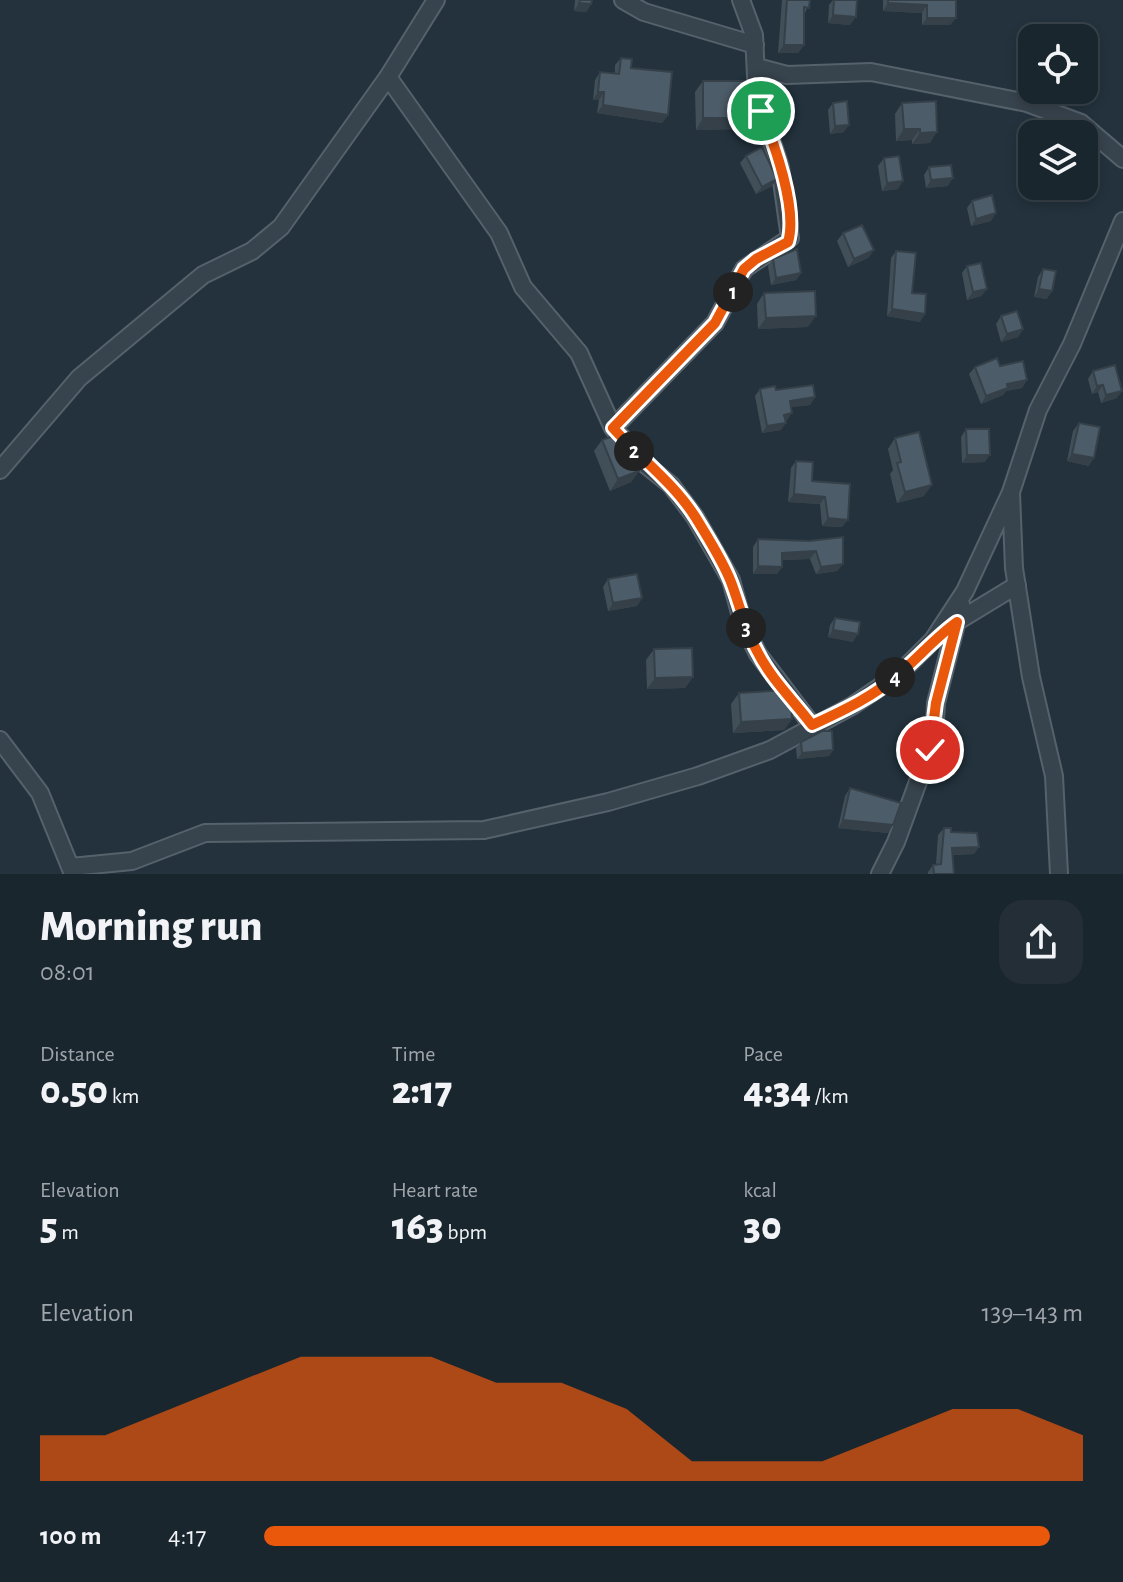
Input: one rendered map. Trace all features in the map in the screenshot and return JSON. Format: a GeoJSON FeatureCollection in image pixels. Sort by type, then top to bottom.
{"type":"FeatureCollection","features":[{"type":"Feature","properties":{"kind":"street"},"geometry":{"type":"LineString","coordinates":[[0,470],[79,378],[203,275],[252,251],[281,227],[388,77],[436,0]]}},
{"type":"Feature","properties":{"kind":"street"},"geometry":{"type":"LineString","coordinates":[[623,0],[644,12],[755,45]]}},
{"type":"Feature","properties":{"kind":"street"},"geometry":{"type":"LineString","coordinates":[[613,428],[715,323],[744,269],[788,242],[791,229],[780,167],[761,111],[755,45],[749,17],[741,0]]}},
{"type":"Feature","properties":{"kind":"street"},"geometry":{"type":"LineString","coordinates":[[757,67],[787,75],[871,72],[1027,103],[1081,123],[1123,159]]}},
{"type":"Feature","properties":{"kind":"street"},"geometry":{"type":"LineString","coordinates":[[388,77],[499,233],[523,287],[579,353],[613,428],[646,465],[671,485],[695,517],[731,580],[743,624],[758,654],[812,725]]}},
{"type":"Feature","properties":{"kind":"street"},"geometry":{"type":"LineString","coordinates":[[880,874],[896,842],[934,738],[936,703],[965,591],[993,524],[1011,492],[1038,410],[1072,344],[1123,221]]}},
{"type":"Feature","properties":{"kind":"street"},"geometry":{"type":"LineString","coordinates":[[1011,492],[1017,585],[1031,677],[1054,776],[1059,874]]}},
{"type":"Feature","properties":{"kind":"street"},"geometry":{"type":"LineString","coordinates":[[993,524],[1012,541]]}},
{"type":"Feature","properties":{"kind":"street"},"geometry":{"type":"LineString","coordinates":[[0,740],[40,793],[72,871],[132,861],[205,833],[484,830],[608,802],[698,776],[770,750],[852,706],[899,674],[933,640],[957,622],[1017,585]]}},
{"type":"Feature","properties":{"kind":"street"},"geometry":{"type":"LineString","coordinates":[[933,640],[965,591]]}},
{"type":"Feature","properties":{"kind":"building"},"geometry":{"type":"Polygon","coordinates":[[[580,0],[592,0],[591,4],[579,3],[580,0]]]}},
{"type":"Feature","properties":{"kind":"building"},"geometry":{"type":"Polygon","coordinates":[[[787,0],[810,0],[809,8],[804,7],[804,45],[784,45],[787,0]]]}},
{"type":"Feature","properties":{"kind":"building"},"geometry":{"type":"Polygon","coordinates":[[[834,0],[857,0],[856,17],[833,15],[834,0]]]}},
{"type":"Feature","properties":{"kind":"building"},"geometry":{"type":"Polygon","coordinates":[[[888,0],[956,0],[956,18],[927,18],[927,5],[888,3],[888,0]]]}},
{"type":"Feature","properties":{"kind":"building"},"geometry":{"type":"Polygon","coordinates":[[[621,58],[632,59],[631,68],[672,72],[668,115],[603,105],[604,92],[598,92],[600,72],[619,74],[621,58]]]}},
{"type":"Feature","properties":{"kind":"building"},"geometry":{"type":"Polygon","coordinates":[[[703,81],[747,81],[748,118],[703,118],[703,81]]]}},
{"type":"Feature","properties":{"kind":"building"},"geometry":{"type":"Polygon","coordinates":[[[847,101],[849,125],[835,126],[833,103],[847,101]]]}},
{"type":"Feature","properties":{"kind":"building"},"geometry":{"type":"Polygon","coordinates":[[[936,101],[937,132],[920,133],[920,129],[904,129],[902,103],[936,101]]]}},
{"type":"Feature","properties":{"kind":"building"},"geometry":{"type":"Polygon","coordinates":[[[762,147],[777,179],[762,187],[746,156],[762,147]]]}},
{"type":"Feature","properties":{"kind":"building"},"geometry":{"type":"Polygon","coordinates":[[[899,156],[903,181],[887,183],[884,158],[899,156]]]}},
{"type":"Feature","properties":{"kind":"building"},"geometry":{"type":"Polygon","coordinates":[[[951,165],[953,178],[931,180],[929,167],[951,165]]]}},
{"type":"Feature","properties":{"kind":"building"},"geometry":{"type":"Polygon","coordinates":[[[992,195],[996,213],[976,219],[972,201],[992,195]]]}},
{"type":"Feature","properties":{"kind":"building"},"geometry":{"type":"Polygon","coordinates":[[[862,225],[874,250],[854,259],[843,233],[862,225]]]}},
{"type":"Feature","properties":{"kind":"building"},"geometry":{"type":"Polygon","coordinates":[[[797,249],[801,273],[776,278],[773,259],[797,249]]]}},
{"type":"Feature","properties":{"kind":"building"},"geometry":{"type":"Polygon","coordinates":[[[896,251],[916,253],[912,293],[926,294],[925,314],[892,309],[896,251]]]}},
{"type":"Feature","properties":{"kind":"building"},"geometry":{"type":"Polygon","coordinates":[[[981,263],[987,289],[973,292],[967,266],[981,263]]]}},
{"type":"Feature","properties":{"kind":"building"},"geometry":{"type":"Polygon","coordinates":[[[1043,269],[1056,271],[1052,291],[1039,289],[1043,269]]]}},
{"type":"Feature","properties":{"kind":"building"},"geometry":{"type":"Polygon","coordinates":[[[815,291],[816,316],[766,318],[764,293],[815,291]]]}},
{"type":"Feature","properties":{"kind":"building"},"geometry":{"type":"Polygon","coordinates":[[[1017,311],[1023,329],[1007,334],[1001,316],[1017,311]]]}},
{"type":"Feature","properties":{"kind":"building"},"geometry":{"type":"Polygon","coordinates":[[[997,358],[1000,366],[1023,361],[1027,380],[1007,384],[1008,388],[986,396],[975,367],[997,358]]]}},
{"type":"Feature","properties":{"kind":"building"},"geometry":{"type":"Polygon","coordinates":[[[1115,365],[1122,391],[1106,395],[1103,385],[1097,386],[1093,371],[1115,365]]]}},
{"type":"Feature","properties":{"kind":"building"},"geometry":{"type":"Polygon","coordinates":[[[813,385],[815,397],[790,401],[792,413],[784,415],[786,423],[767,426],[760,389],[813,385]]]}},
{"type":"Feature","properties":{"kind":"building"},"geometry":{"type":"Polygon","coordinates":[[[1079,423],[1100,427],[1094,458],[1072,454],[1079,423]]]}},
{"type":"Feature","properties":{"kind":"building"},"geometry":{"type":"Polygon","coordinates":[[[966,429],[989,429],[990,455],[967,455],[966,429]]]}},
{"type":"Feature","properties":{"kind":"building"},"geometry":{"type":"Polygon","coordinates":[[[919,432],[932,485],[905,492],[897,463],[901,462],[895,438],[919,432]]]}},
{"type":"Feature","properties":{"kind":"building"},"geometry":{"type":"Polygon","coordinates":[[[621,433],[639,471],[618,479],[602,440],[621,433]]]}},
{"type":"Feature","properties":{"kind":"building"},"geometry":{"type":"Polygon","coordinates":[[[796,461],[813,462],[812,481],[850,484],[848,520],[828,518],[825,497],[794,494],[796,461]]]}},
{"type":"Feature","properties":{"kind":"building"},"geometry":{"type":"Polygon","coordinates":[[[843,537],[843,564],[821,567],[816,551],[782,553],[782,567],[758,566],[758,539],[809,541],[843,537]]]}},
{"type":"Feature","properties":{"kind":"building"},"geometry":{"type":"Polygon","coordinates":[[[637,574],[642,598],[613,603],[608,579],[637,574]]]}},
{"type":"Feature","properties":{"kind":"building"},"geometry":{"type":"Polygon","coordinates":[[[835,618],[860,622],[858,634],[833,630],[835,618]]]}},
{"type":"Feature","properties":{"kind":"building"},"geometry":{"type":"Polygon","coordinates":[[[692,648],[693,677],[655,678],[654,649],[692,648]]]}},
{"type":"Feature","properties":{"kind":"building"},"geometry":{"type":"Polygon","coordinates":[[[788,690],[791,693],[792,719],[741,722],[739,693],[788,690]]]}},
{"type":"Feature","properties":{"kind":"building"},"geometry":{"type":"Polygon","coordinates":[[[921,730],[927,732],[922,746],[917,745],[921,730]]]}},
{"type":"Feature","properties":{"kind":"building"},"geometry":{"type":"Polygon","coordinates":[[[822,731],[832,731],[833,750],[802,753],[801,742],[822,731]]]}},
{"type":"Feature","properties":{"kind":"building"},"geometry":{"type":"Polygon","coordinates":[[[850,788],[901,803],[893,825],[843,820],[850,788]]]}},
{"type":"Feature","properties":{"kind":"building"},"geometry":{"type":"Polygon","coordinates":[[[944,828],[951,828],[951,832],[977,833],[979,847],[952,848],[954,874],[934,874],[933,865],[941,864],[944,828]]]}},
{"type":"Feature","properties":{"kind":"route"},"geometry":{"type":"LineString","coordinates":[[761,111],[780,167],[790,238],[784,245],[756,259],[744,269],[715,323],[613,428],[646,465],[671,485],[695,517],[731,580],[743,624],[758,654],[812,725],[852,706],[899,674],[933,640],[957,622],[936,703],[934,738],[930,750]]}}]}
